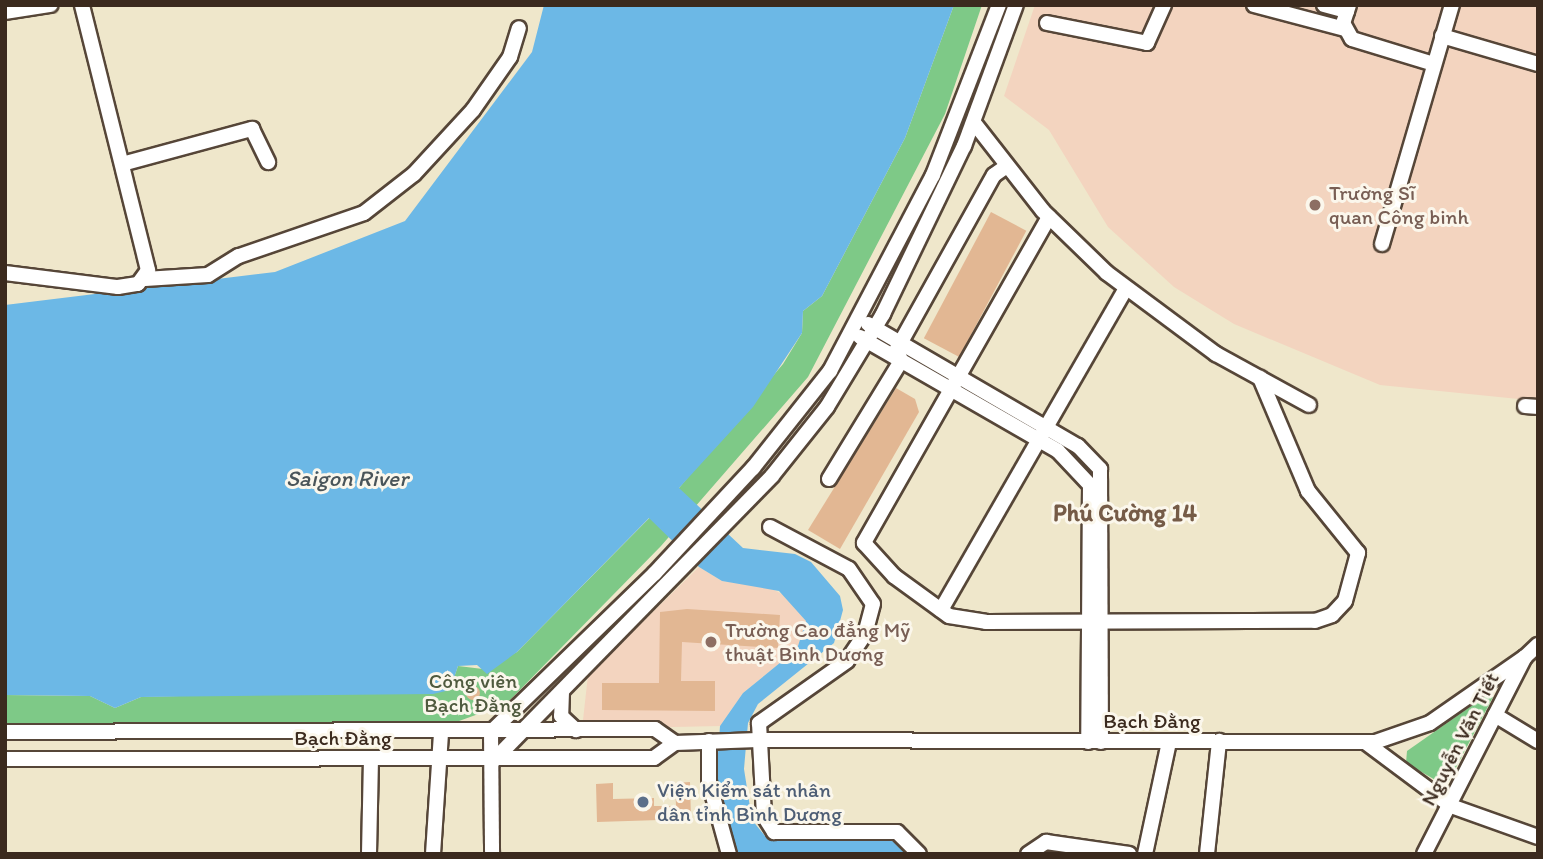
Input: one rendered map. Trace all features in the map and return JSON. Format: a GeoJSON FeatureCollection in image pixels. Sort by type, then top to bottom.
{"type":"FeatureCollection","features":[{"type":"Feature","properties":{"kind":"street"},"geometry":{"type":"LineString","coordinates":[[5,12],[50,5]]}},
{"type":"Feature","properties":{"kind":"street"},"geometry":{"type":"LineString","coordinates":[[82,5],[148,270],[145,279]]}},
{"type":"Feature","properties":{"kind":"street"},"geometry":{"type":"LineString","coordinates":[[492,854],[494,761],[491,732],[753,468],[796,419],[857,326],[965,105],[999,5]]}},
{"type":"Feature","properties":{"kind":"street"},"geometry":{"type":"LineString","coordinates":[[494,761],[772,476],[827,407],[870,334],[975,124],[1016,5]]}},
{"type":"Feature","properties":{"kind":"street"},"geometry":{"type":"LineString","coordinates":[[1047,23],[1147,43],[1164,5]]}},
{"type":"Feature","properties":{"kind":"street"},"geometry":{"type":"LineString","coordinates":[[1254,5],[1345,29],[1357,42],[1434,64]]}},
{"type":"Feature","properties":{"kind":"street"},"geometry":{"type":"LineString","coordinates":[[1324,5],[1348,8],[1345,29]]}},
{"type":"Feature","properties":{"kind":"street"},"geometry":{"type":"LineString","coordinates":[[1382,244],[1451,5]]}},
{"type":"Feature","properties":{"kind":"street"},"geometry":{"type":"LineString","coordinates":[[5,273],[96,286],[145,279],[208,275],[239,256],[364,213],[414,174],[473,110],[510,57],[519,28]]}},
{"type":"Feature","properties":{"kind":"street"},"geometry":{"type":"LineString","coordinates":[[1443,36],[1538,64]]}},
{"type":"Feature","properties":{"kind":"street"},"geometry":{"type":"LineString","coordinates":[[975,124],[1049,218],[1126,288],[1260,378],[1309,405]]}},
{"type":"Feature","properties":{"kind":"street"},"geometry":{"type":"LineString","coordinates":[[122,163],[252,129],[268,162]]}},
{"type":"Feature","properties":{"kind":"street"},"geometry":{"type":"LineString","coordinates":[[829,480],[901,360],[901,344],[994,175],[1007,166]]}},
{"type":"Feature","properties":{"kind":"street"},"geometry":{"type":"LineString","coordinates":[[1049,218],[864,543],[894,576],[941,610],[986,622],[1315,621],[1345,601],[1358,553],[1308,491],[1260,378]]}},
{"type":"Feature","properties":{"kind":"street"},"geometry":{"type":"LineString","coordinates":[[941,610],[1044,435],[1126,288]]}},
{"type":"Feature","properties":{"kind":"street"},"geometry":{"type":"LineString","coordinates":[[857,326],[901,360],[955,383]]}},
{"type":"Feature","properties":{"kind":"street"},"geometry":{"type":"LineString","coordinates":[[870,334],[901,344],[955,383],[1100,469],[1094,741]]}},
{"type":"Feature","properties":{"kind":"street"},"geometry":{"type":"LineString","coordinates":[[770,527],[849,569],[873,604],[865,634],[847,661],[783,701],[759,723],[756,741],[764,816],[774,832],[897,832],[919,854]]}},
{"type":"Feature","properties":{"kind":"street","name":"Nguyễn Văn Tiết"},"geometry":{"type":"LineString","coordinates":[[1424,854],[1451,806],[1525,657],[1538,645]]}},
{"type":"Feature","properties":{"kind":"street","name":"Bạch Đằng"},"geometry":{"type":"LineString","coordinates":[[5,759],[283,758],[494,761],[654,758],[675,743],[709,741],[1365,742],[1413,733],[1525,657]]}},
{"type":"Feature","properties":{"kind":"street"},"geometry":{"type":"LineString","coordinates":[[562,692],[561,716],[576,730]]}},
{"type":"Feature","properties":{"kind":"street"},"geometry":{"type":"LineString","coordinates":[[1495,715],[1538,741]]}},
{"type":"Feature","properties":{"kind":"street","name":"Bạch Đằng"},"geometry":{"type":"LineString","coordinates":[[5,732],[441,733],[655,729],[675,743]]}},
{"type":"Feature","properties":{"kind":"street"},"geometry":{"type":"LineString","coordinates":[[119,732],[120,759]]}},
{"type":"Feature","properties":{"kind":"street"},"geometry":{"type":"LineString","coordinates":[[283,732],[283,758]]}},
{"type":"Feature","properties":{"kind":"street"},"geometry":{"type":"LineString","coordinates":[[433,854],[441,733]]}},
{"type":"Feature","properties":{"kind":"street"},"geometry":{"type":"LineString","coordinates":[[709,741],[709,782],[729,854]]}},
{"type":"Feature","properties":{"kind":"street"},"geometry":{"type":"LineString","coordinates":[[1145,854],[1169,741]]}},
{"type":"Feature","properties":{"kind":"street"},"geometry":{"type":"LineString","coordinates":[[1207,854],[1219,741]]}},
{"type":"Feature","properties":{"kind":"street"},"geometry":{"type":"LineString","coordinates":[[1365,742],[1451,806],[1538,837]]}},
{"type":"Feature","properties":{"kind":"street"},"geometry":{"type":"LineString","coordinates":[[369,854],[370,759]]}},
{"type":"Feature","properties":{"kind":"street"},"geometry":{"type":"LineString","coordinates":[[1028,854],[1046,842],[1129,854]]}},
{"type":"Feature","properties":{"kind":"shaded area","name":"Trường Sĩ quan Công binh"},"geometry":{"type":"Polygon","coordinates":[[[1035,5],[1538,5],[1538,401],[1380,385],[1234,324],[1174,287],[1108,227],[1049,130],[1004,96],[1035,5]]]}},
{"type":"Feature","properties":{"kind":"shaded area","name":"Trường Cao đẳng Mỹ thuật Bình Dương"},"geometry":{"type":"Polygon","coordinates":[[[699,567],[722,581],[768,587],[792,599],[806,621],[797,649],[743,693],[720,726],[582,729],[588,675],[699,567]]]}},
{"type":"Feature","properties":{"kind":"green space","name":"Công viên Bạch Đằng"},"geometry":{"type":"Polygon","coordinates":[[[954,5],[982,5],[945,114],[808,377],[661,546],[506,704],[437,729],[5,726],[5,695],[90,696],[115,708],[141,697],[450,689],[458,666],[483,669],[517,652],[679,488],[783,364],[802,333],[803,311],[822,296],[905,138],[954,5]]]}},
{"type":"Feature","properties":{"kind":"green space"},"geometry":{"type":"Polygon","coordinates":[[[1484,697],[1493,697],[1449,781],[1444,785],[1406,763],[1407,751],[1484,697]]]}},
{"type":"Feature","properties":{"kind":"water","name":"Saigon River"},"geometry":{"type":"Polygon","coordinates":[[[544,5],[954,5],[905,138],[822,296],[803,311],[802,333],[753,407],[679,488],[743,548],[795,554],[811,562],[840,596],[843,610],[834,643],[758,704],[748,723],[744,769],[752,820],[765,836],[891,840],[910,854],[738,854],[716,781],[720,726],[743,693],[797,649],[806,621],[779,591],[722,581],[699,567],[649,518],[517,652],[487,674],[477,665],[458,666],[450,690],[433,694],[141,697],[115,708],[90,696],[5,695],[5,305],[275,272],[405,221],[532,52],[544,5]]]}},
{"type":"Feature","properties":{"kind":"building"},"geometry":{"type":"Polygon","coordinates":[[[991,212],[1026,231],[959,357],[924,338],[991,212]]]}},
{"type":"Feature","properties":{"kind":"building"},"geometry":{"type":"Polygon","coordinates":[[[896,388],[915,399],[919,412],[840,549],[808,530],[896,388]]]}},
{"type":"Feature","properties":{"kind":"building"},"geometry":{"type":"Polygon","coordinates":[[[687,609],[780,615],[778,648],[682,642],[681,681],[715,681],[715,711],[602,710],[602,683],[659,683],[660,612],[687,609]]]}},
{"type":"Feature","properties":{"kind":"building"},"geometry":{"type":"Polygon","coordinates":[[[470,686],[476,686],[480,693],[476,700],[470,700],[466,696],[466,690],[470,686]]]}},
{"type":"Feature","properties":{"kind":"building","name":"Viện Kiểm sát nhân dân tỉnh Bình Dương"},"geometry":{"type":"Polygon","coordinates":[[[690,782],[691,819],[597,822],[596,784],[613,783],[613,799],[654,798],[654,806],[676,806],[675,783],[690,782]]]}},
{"type":"Feature","properties":{"kind":"place","name":"Trường Sĩ quan Công binh"},"geometry":{"type":"Point","coordinates":[1315,205]}},
{"type":"Feature","properties":{"kind":"place","name":"Trường Cao đẳng Mỹ thuật Bình Dương"},"geometry":{"type":"Point","coordinates":[711,642]}},
{"type":"Feature","properties":{"kind":"place","name":"Viện Kiểm sát nhân dân tỉnh Bình Dương"},"geometry":{"type":"Point","coordinates":[643,802]}},
{"type":"Feature","properties":{"kind":"district","name":"Phú Cường 14"},"geometry":{"type":"Point","coordinates":[1125,513]}}]}
